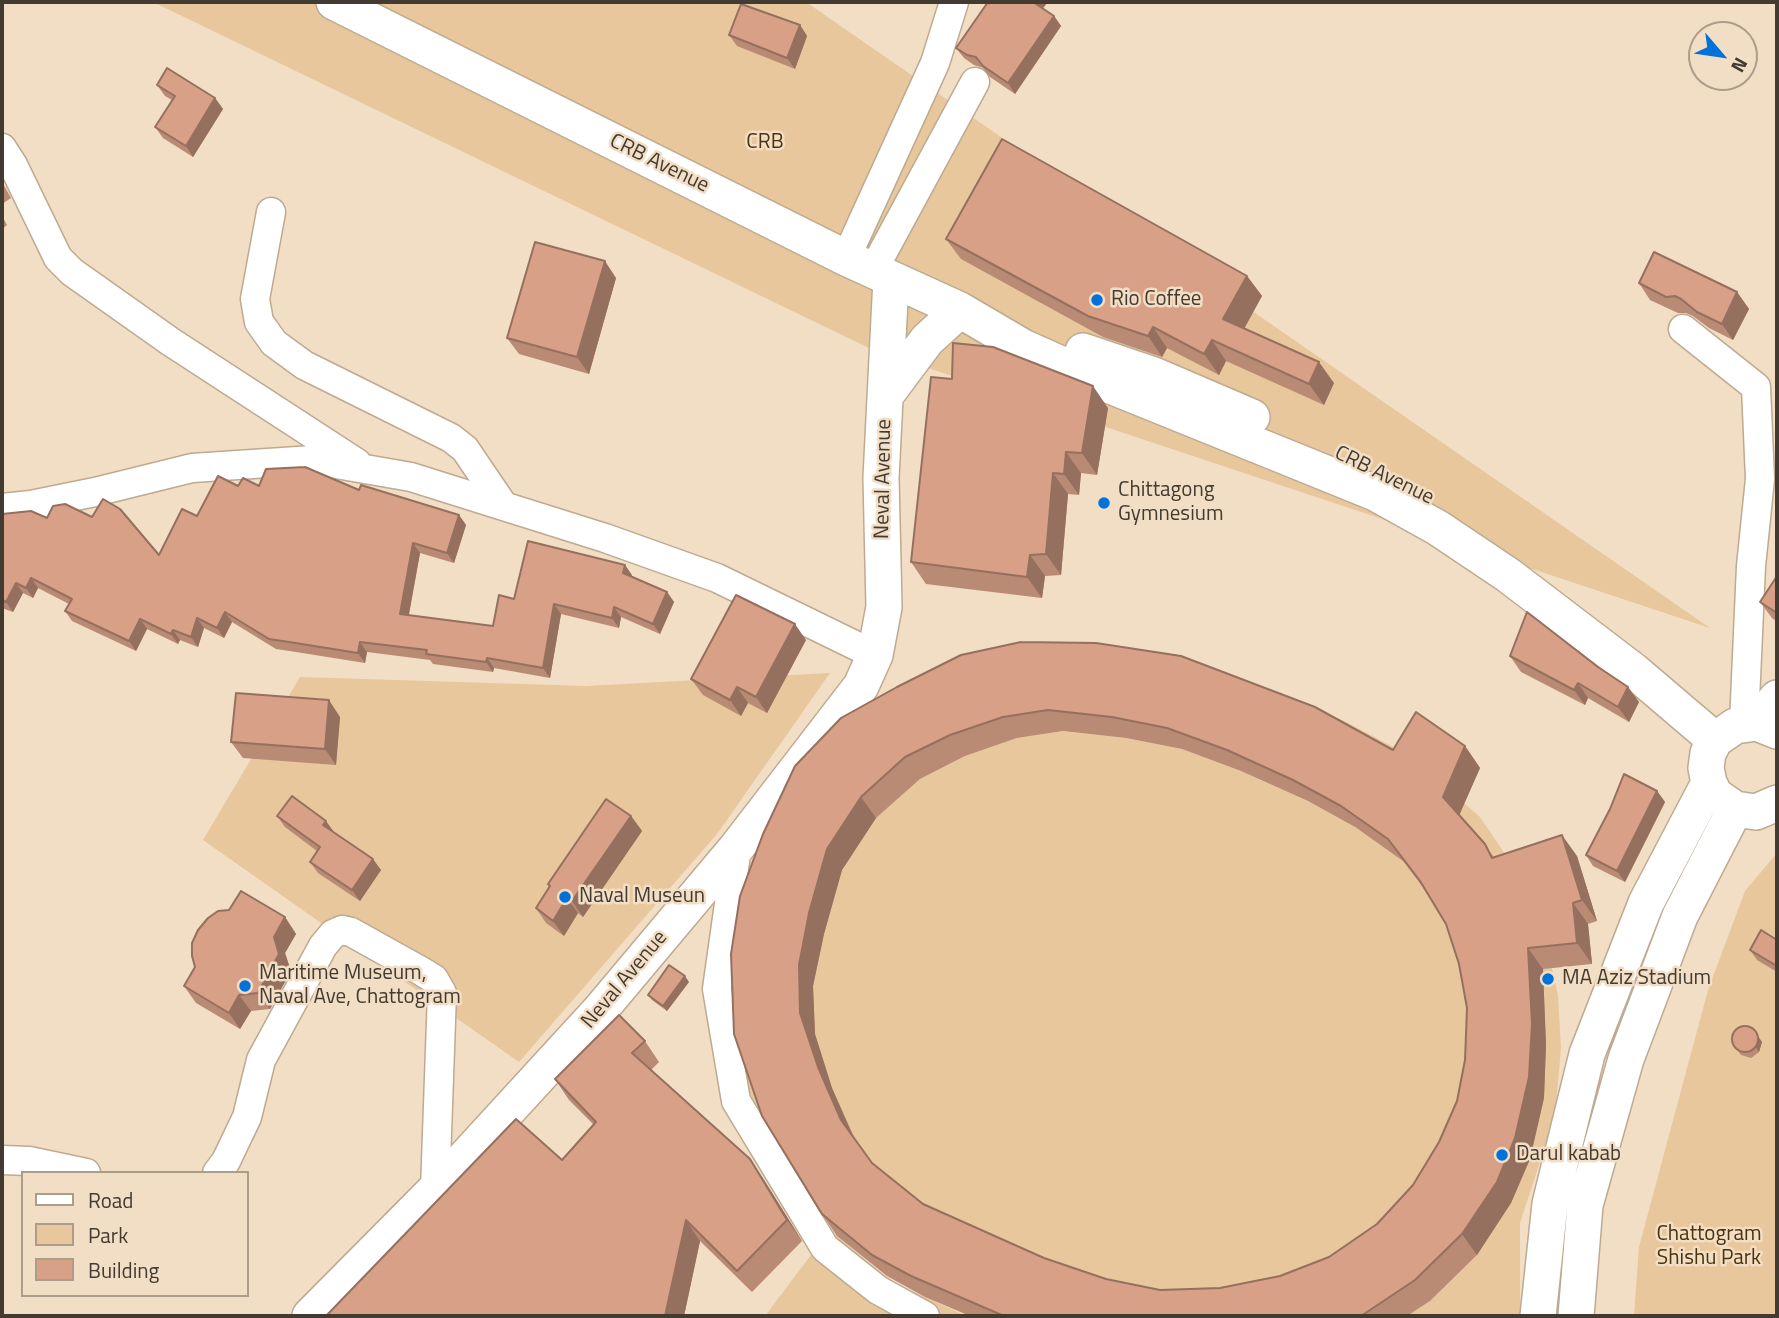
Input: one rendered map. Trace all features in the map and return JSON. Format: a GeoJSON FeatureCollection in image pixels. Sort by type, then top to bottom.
{"type":"FeatureCollection","features":[{"type":"Feature","properties":{"kind":"main road","name":"CRB Avenue"},"geometry":{"type":"LineString","coordinates":[[334,2],[871,266],[1023,347],[1113,387],[1245,426],[1380,483],[1508,575],[1634,671],[1749,724]]}},
{"type":"Feature","properties":{"kind":"main road","name":"Neval Avenue"},"geometry":{"type":"LineString","coordinates":[[310,1316],[435,1191],[601,1009],[737,847],[861,686],[876,655],[884,607],[881,478],[886,395],[871,266]]}},
{"type":"Feature","properties":{"kind":"main road","name":"Neval Avenue"},"geometry":{"type":"LineString","coordinates":[[886,395],[927,340],[972,318]]}},
{"type":"Feature","properties":{"kind":"main road"},"geometry":{"type":"LineString","coordinates":[[1749,724],[1708,753],[1706,768],[1709,783],[1715,794],[1735,809],[1756,812],[1777,803]]}},
{"type":"Feature","properties":{"kind":"main road"},"geometry":{"type":"LineString","coordinates":[[1538,1316],[1550,1204],[1587,1054],[1646,903],[1709,783]]}},
{"type":"Feature","properties":{"kind":"main road"},"geometry":{"type":"LineString","coordinates":[[1576,1316],[1585,1205],[1626,1059],[1680,916],[1735,809]]}},
{"type":"Feature","properties":{"kind":"street"},"geometry":{"type":"LineString","coordinates":[[871,266],[954,2]]}},
{"type":"Feature","properties":{"kind":"street"},"geometry":{"type":"LineString","coordinates":[[871,266],[975,82]]}},
{"type":"Feature","properties":{"kind":"street"},"geometry":{"type":"LineString","coordinates":[[2,148],[58,258],[72,272],[171,342],[369,470]]}},
{"type":"Feature","properties":{"kind":"street"},"geometry":{"type":"LineString","coordinates":[[271,212],[255,299],[259,322],[274,343],[304,365],[451,438],[465,449],[503,505]]}},
{"type":"Feature","properties":{"kind":"street"},"geometry":{"type":"LineString","coordinates":[[1683,330],[1756,387],[1760,479],[1751,566],[1749,724]]}},
{"type":"Feature","properties":{"kind":"street"},"geometry":{"type":"LineString","coordinates":[[2,508],[95,492],[192,468],[313,460],[411,477],[605,538],[717,578],[876,655]]}},
{"type":"Feature","properties":{"kind":"street"},"geometry":{"type":"LineString","coordinates":[[737,847],[717,989],[736,1101],[825,1248],[878,1290],[925,1316]]}},
{"type":"Feature","properties":{"kind":"street"},"geometry":{"type":"LineString","coordinates":[[218,1171],[247,1117],[261,1060],[323,946],[333,934],[342,930],[351,932],[434,979],[442,993],[435,1191]]}},
{"type":"Feature","properties":{"kind":"street"},"geometry":{"type":"LineString","coordinates":[[2,1160],[29,1161],[76,1171]]}},
{"type":"Feature","properties":{"kind":"green space","name":"CRB"},"geometry":{"type":"Polygon","coordinates":[[[153,2],[806,2],[1710,628],[871,349],[153,2]]]}},
{"type":"Feature","properties":{"kind":"green space","name":"MA Aziz Stadium"},"geometry":{"type":"Polygon","coordinates":[[[1035,649],[1112,651],[1199,665],[1342,720],[1407,754],[1480,817],[1515,869],[1542,925],[1558,995],[1561,1048],[1555,1116],[1520,1223],[1520,1316],[1407,1316],[1430,1301],[1477,1255],[1511,1203],[1530,1159],[1544,1098],[1544,988],[1525,915],[1500,865],[1462,822],[1414,775],[1330,729],[1195,677],[1111,664],[1036,663],[975,676],[911,708],[856,739],[810,787],[777,855],[754,917],[746,975],[748,1055],[779,1144],[831,1231],[891,1281],[966,1316],[765,1316],[826,1235],[772,1154],[736,1054],[733,983],[741,925],[765,847],[801,785],[856,729],[908,692],[957,667],[1035,649]]]}},
{"type":"Feature","properties":{"kind":"green space"},"geometry":{"type":"Polygon","coordinates":[[[830,673],[717,834],[519,1062],[203,840],[300,677],[586,686],[830,673]]]}},
{"type":"Feature","properties":{"kind":"green space"},"geometry":{"type":"Polygon","coordinates":[[[1063,731],[1126,738],[1182,749],[1241,771],[1308,801],[1355,827],[1403,861],[1435,903],[1461,946],[1482,1029],[1427,1206],[1235,1309],[1059,1279],[887,1185],[855,1141],[832,1088],[815,1034],[813,986],[842,870],[876,818],[920,779],[965,756],[1017,738],[1063,731]]]}},
{"type":"Feature","properties":{"kind":"green space","name":"Chattogram Shishu Park"},"geometry":{"type":"Polygon","coordinates":[[[1777,853],[1777,1316],[1634,1316],[1639,1247],[1708,990],[1745,891],[1777,853]]]}},
{"type":"Feature","properties":{"kind":"building"},"geometry":{"type":"Polygon","coordinates":[[[988,2],[1033,2],[1054,16],[1008,83],[983,66],[976,57],[956,48],[988,2]]]}},
{"type":"Feature","properties":{"kind":"building"},"geometry":{"type":"Polygon","coordinates":[[[741,4],[800,25],[787,58],[729,35],[741,4]]]}},
{"type":"Feature","properties":{"kind":"building"},"geometry":{"type":"Polygon","coordinates":[[[167,68],[215,98],[186,146],[155,127],[175,96],[157,85],[167,68]]]}},
{"type":"Feature","properties":{"kind":"building"},"geometry":{"type":"Polygon","coordinates":[[[1002,139],[1247,276],[1223,319],[1319,362],[1309,384],[1212,340],[1204,354],[1153,327],[1148,336],[1088,316],[946,239],[1002,139]]]}},
{"type":"Feature","properties":{"kind":"building"},"geometry":{"type":"Polygon","coordinates":[[[535,242],[605,261],[577,357],[507,338],[535,242]]]}},
{"type":"Feature","properties":{"kind":"building"},"geometry":{"type":"Polygon","coordinates":[[[1654,252],[1737,292],[1722,324],[1697,312],[1675,296],[1666,297],[1639,283],[1654,252]]]}},
{"type":"Feature","properties":{"kind":"building"},"geometry":{"type":"Polygon","coordinates":[[[953,343],[993,347],[1093,386],[1082,453],[1066,452],[1064,474],[1053,473],[1046,554],[1030,555],[1027,577],[911,562],[931,377],[952,379],[953,343]]]}},
{"type":"Feature","properties":{"kind":"building"},"geometry":{"type":"Polygon","coordinates":[[[305,467],[359,490],[361,485],[459,515],[447,553],[413,543],[400,614],[493,626],[499,595],[514,599],[528,541],[625,565],[623,573],[667,592],[653,624],[614,607],[612,618],[554,604],[543,668],[487,658],[486,662],[426,654],[427,650],[360,642],[358,653],[269,639],[225,612],[217,628],[197,618],[191,637],[173,630],[171,634],[140,619],[129,641],[65,611],[72,599],[31,578],[26,588],[16,583],[6,602],[2,600],[2,514],[31,511],[47,518],[53,506],[65,504],[92,517],[103,499],[120,509],[159,555],[182,509],[197,516],[218,476],[238,486],[243,478],[259,486],[266,469],[305,467]]]}},
{"type":"Feature","properties":{"kind":"building"},"geometry":{"type":"Polygon","coordinates":[[[1777,576],[1777,613],[1760,602],[1777,576]]]}},
{"type":"Feature","properties":{"kind":"building"},"geometry":{"type":"Polygon","coordinates":[[[736,595],[795,624],[756,697],[737,687],[730,700],[691,679],[736,595]]]}},
{"type":"Feature","properties":{"kind":"building"},"geometry":{"type":"Polygon","coordinates":[[[1527,612],[1628,687],[1618,707],[1578,683],[1574,690],[1510,656],[1527,612]]]}},
{"type":"Feature","properties":{"kind":"building"},"geometry":{"type":"Polygon","coordinates":[[[1021,642],[1096,643],[1181,656],[1315,707],[1393,750],[1416,712],[1465,746],[1443,797],[1485,844],[1492,858],[1562,835],[1582,900],[1573,903],[1577,943],[1528,948],[1532,1024],[1529,1077],[1515,1138],[1497,1182],[1462,1234],[1415,1280],[1361,1316],[1004,1316],[911,1276],[872,1255],[822,1214],[762,1116],[734,1034],[731,954],[740,896],[763,834],[795,766],[841,718],[961,655],[1021,642]],[[1048,710],[1003,717],[950,735],[905,757],[861,797],[827,849],[809,913],[799,965],[800,1013],[818,1067],[841,1120],[872,1163],[923,1204],[1044,1258],[1106,1279],[1160,1290],[1220,1288],[1280,1276],[1329,1257],[1377,1224],[1413,1185],[1439,1142],[1457,1101],[1465,1060],[1467,1008],[1459,964],[1446,924],[1420,881],[1388,839],[1341,806],[1293,780],[1227,750],[1167,728],[1112,717],[1048,710]]]}},
{"type":"Feature","properties":{"kind":"building"},"geometry":{"type":"Polygon","coordinates":[[[236,693],[329,700],[325,749],[231,742],[236,693]]]}},
{"type":"Feature","properties":{"kind":"building"},"geometry":{"type":"Polygon","coordinates":[[[1624,774],[1657,791],[1617,871],[1586,855],[1610,809],[1624,774]]]}},
{"type":"Feature","properties":{"kind":"building"},"geometry":{"type":"Polygon","coordinates":[[[292,796],[326,821],[323,825],[373,859],[352,890],[310,862],[320,847],[277,816],[292,796]]]}},
{"type":"Feature","properties":{"kind":"building"},"geometry":{"type":"Polygon","coordinates":[[[606,799],[631,816],[572,901],[567,898],[553,921],[536,908],[550,886],[548,884],[606,799]]]}},
{"type":"Feature","properties":{"kind":"building"},"geometry":{"type":"Polygon","coordinates":[[[241,891],[285,917],[274,937],[279,954],[258,993],[239,995],[229,1013],[184,986],[195,967],[192,943],[198,930],[218,911],[229,910],[241,891]]]}},
{"type":"Feature","properties":{"kind":"building"},"geometry":{"type":"Polygon","coordinates":[[[1761,930],[1777,940],[1777,966],[1750,950],[1761,930]]]}},
{"type":"Feature","properties":{"kind":"building"},"geometry":{"type":"Polygon","coordinates":[[[669,965],[685,976],[663,1006],[648,995],[669,965]]]}},
{"type":"Feature","properties":{"kind":"building"},"geometry":{"type":"Polygon","coordinates":[[[619,1015],[645,1041],[632,1053],[750,1159],[787,1220],[737,1271],[686,1220],[665,1316],[326,1316],[516,1119],[562,1160],[596,1122],[555,1079],[619,1015]]]}},
{"type":"Feature","properties":{"kind":"building"},"geometry":{"type":"Polygon","coordinates":[[[1745,1026],[1754,1030],[1758,1039],[1754,1048],[1745,1052],[1736,1048],[1732,1039],[1736,1030],[1745,1026]]]}},
{"type":"Feature","properties":{"kind":"place","name":"Rio Coffee"},"geometry":{"type":"Point","coordinates":[1097,300]}},
{"type":"Feature","properties":{"kind":"place","name":"Chittagong Gymnesium"},"geometry":{"type":"Point","coordinates":[1104,503]}},
{"type":"Feature","properties":{"kind":"place","name":"Naval Museun"},"geometry":{"type":"Point","coordinates":[565,897]}},
{"type":"Feature","properties":{"kind":"place","name":"MA Aziz Stadium"},"geometry":{"type":"Point","coordinates":[1548,979]}},
{"type":"Feature","properties":{"kind":"place","name":"Maritime Museum, Naval Ave, Chattogram"},"geometry":{"type":"Point","coordinates":[245,986]}},
{"type":"Feature","properties":{"kind":"place","name":"Darul kabab"},"geometry":{"type":"Point","coordinates":[1502,1155]}}]}
